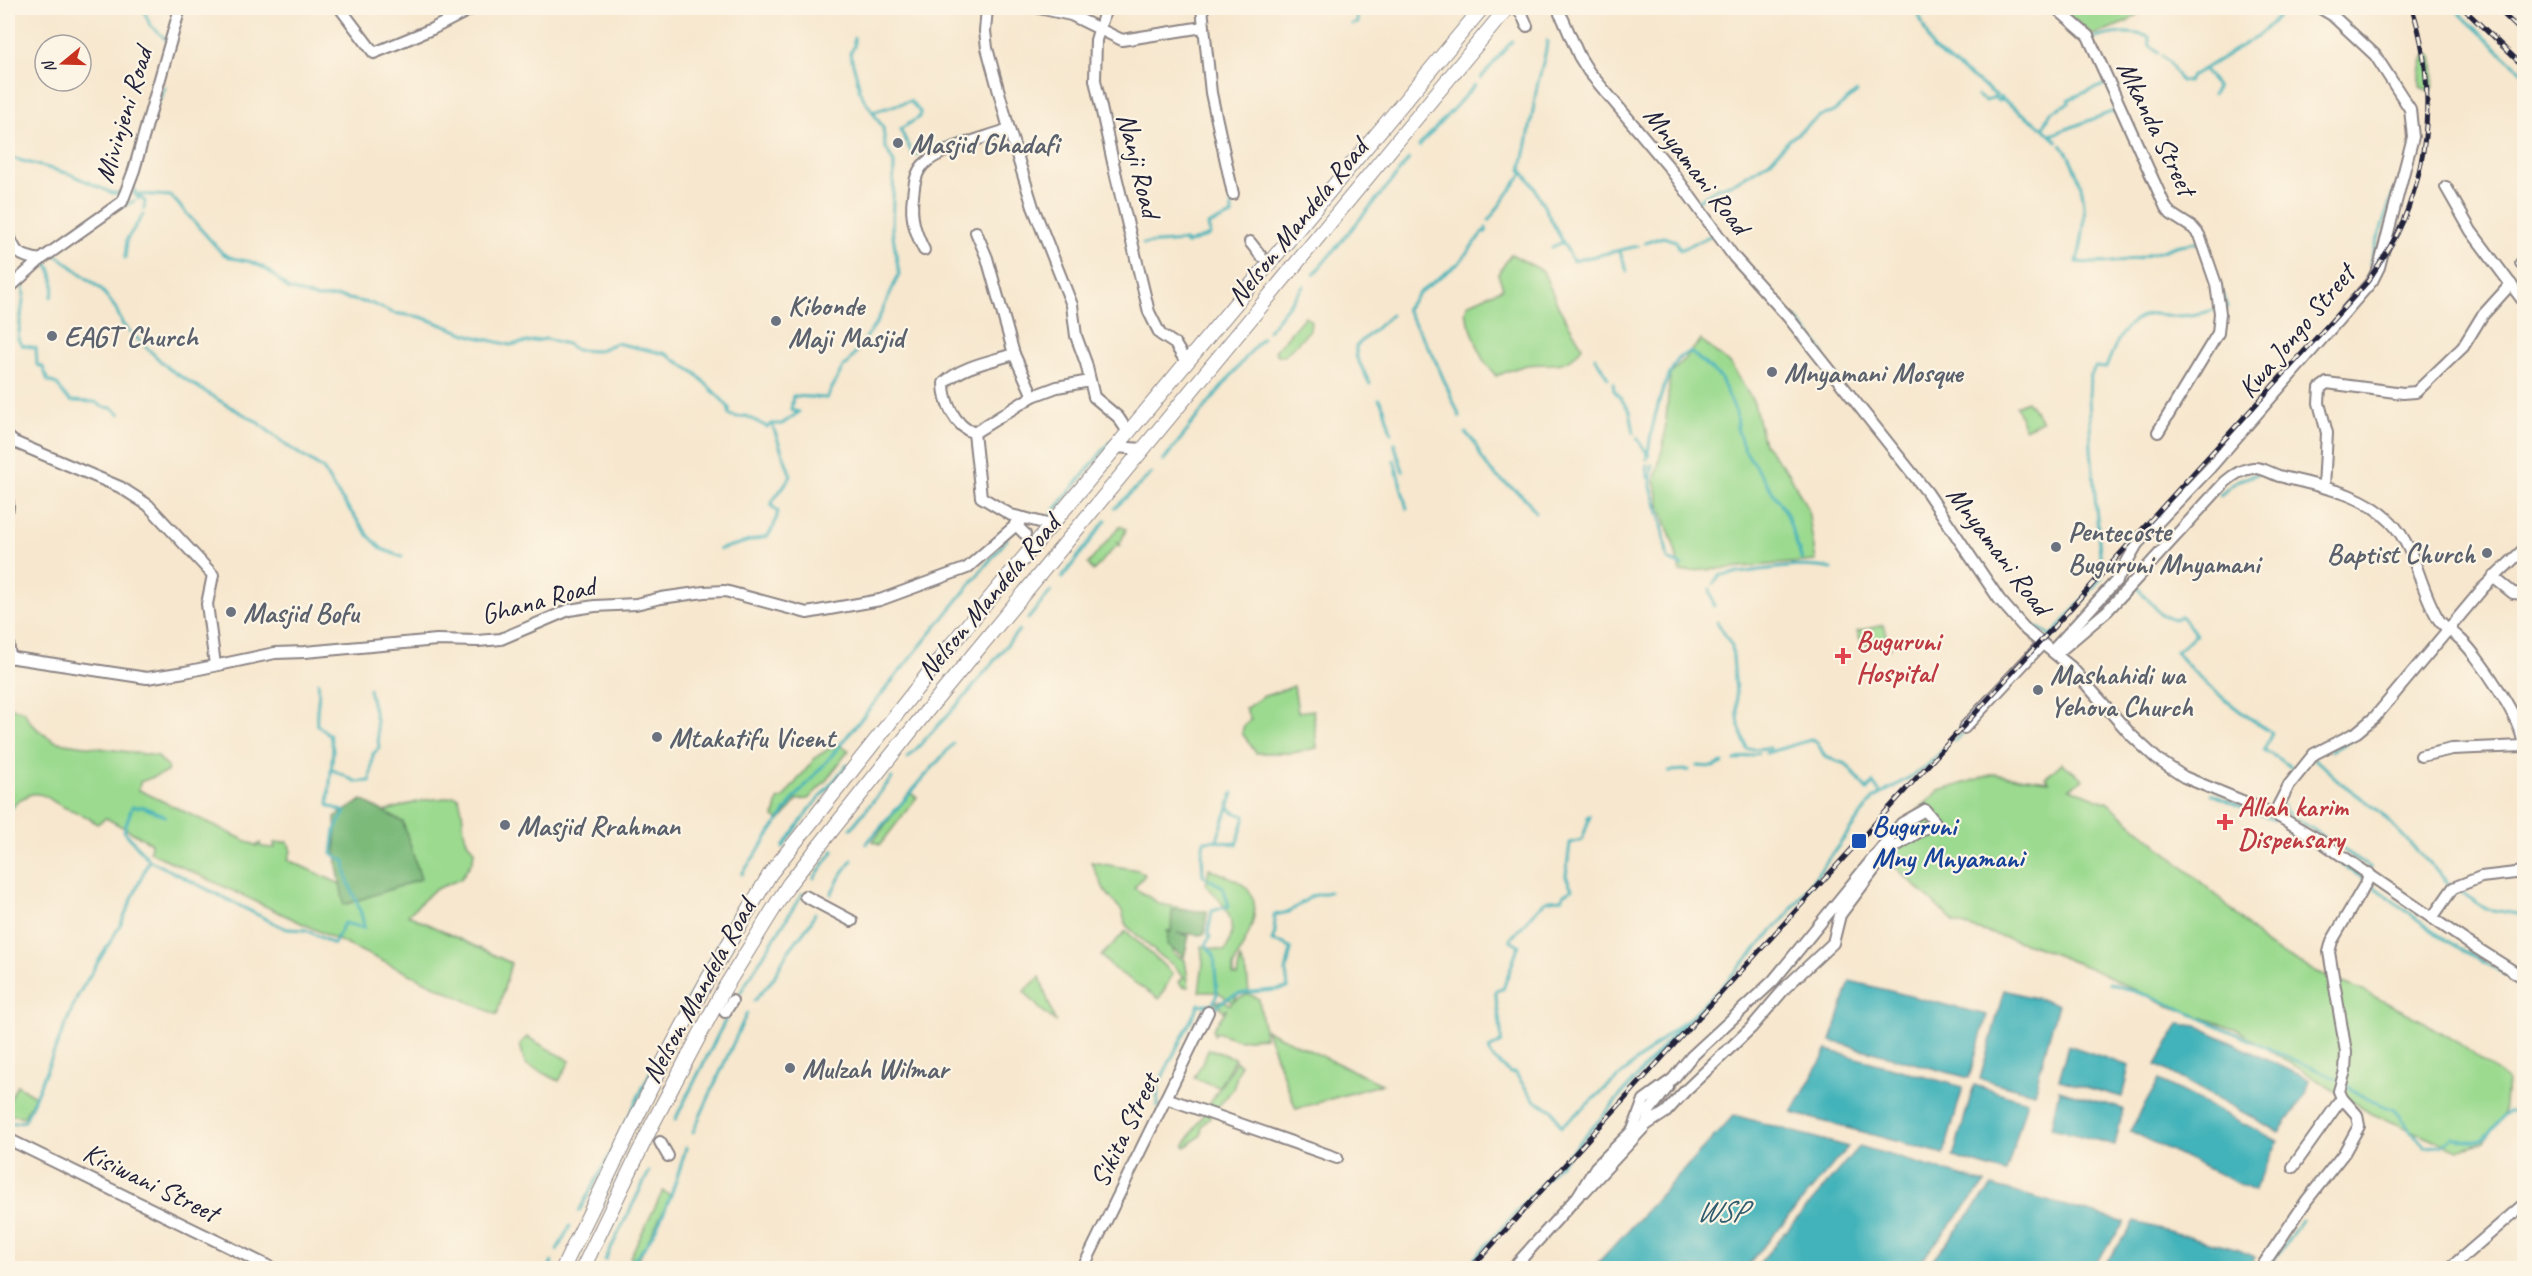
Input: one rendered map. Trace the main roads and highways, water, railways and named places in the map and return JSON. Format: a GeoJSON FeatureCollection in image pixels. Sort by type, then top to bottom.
{"type":"FeatureCollection","features":[{"type":"Feature","properties":{"kind":"main road","name":"Nelson Mandela Road"},"geometry":{"type":"LineString","coordinates":[[563,1269],[670,1051],[708,979],[770,874],[951,645],[1482,8]]}},
{"type":"Feature","properties":{"kind":"main road","name":"Nelson Mandela Road"},"geometry":{"type":"LineString","coordinates":[[583,1269],[653,1123],[724,989],[789,884],[926,712],[1507,8]]}},
{"type":"Feature","properties":{"kind":"water"},"geometry":{"type":"Polygon","coordinates":[[[1850,981],[1987,1015],[1969,1078],[1831,1041],[1850,981]]]}},
{"type":"Feature","properties":{"kind":"water"},"geometry":{"type":"Polygon","coordinates":[[[2004,990],[2058,1004],[2034,1093],[1980,1079],[2004,990]]]}},
{"type":"Feature","properties":{"kind":"water"},"geometry":{"type":"Polygon","coordinates":[[[2179,1024],[2197,1026],[2310,1080],[2306,1094],[2279,1132],[2156,1065],[2179,1024]]]}},
{"type":"Feature","properties":{"kind":"water"},"geometry":{"type":"Polygon","coordinates":[[[2068,1045],[2129,1066],[2122,1097],[2059,1080],[2068,1045]]]}},
{"type":"Feature","properties":{"kind":"water"},"geometry":{"type":"Polygon","coordinates":[[[1827,1050],[1963,1087],[1944,1154],[1792,1113],[1827,1050]]]}},
{"type":"Feature","properties":{"kind":"water"},"geometry":{"type":"Polygon","coordinates":[[[2159,1080],[2278,1141],[2254,1191],[2130,1131],[2159,1080]]]}},
{"type":"Feature","properties":{"kind":"water"},"geometry":{"type":"Polygon","coordinates":[[[1974,1085],[2027,1101],[2006,1173],[1953,1157],[1974,1085]]]}},
{"type":"Feature","properties":{"kind":"water"},"geometry":{"type":"Polygon","coordinates":[[[2059,1090],[2123,1109],[2115,1145],[2051,1128],[2059,1090]]]}},
{"type":"Feature","properties":{"kind":"water","name":"WSP"},"geometry":{"type":"Polygon","coordinates":[[[1734,1115],[1848,1147],[1745,1268],[1593,1268],[1734,1115]]]}},
{"type":"Feature","properties":{"kind":"water","name":"WSP"},"geometry":{"type":"Polygon","coordinates":[[[1859,1146],[1985,1183],[1915,1268],[1755,1268],[1859,1146]]]}},
{"type":"Feature","properties":{"kind":"water"},"geometry":{"type":"Polygon","coordinates":[[[1992,1186],[2125,1222],[2092,1268],[1926,1268],[1992,1186]]]}},
{"type":"Feature","properties":{"kind":"water"},"geometry":{"type":"Polygon","coordinates":[[[2135,1222],[2239,1250],[2254,1257],[2249,1268],[2102,1268],[2135,1222]]]}},
{"type":"Feature","properties":{"kind":"waterway"},"geometry":{"type":"LineString","coordinates":[[143,8],[150,25],[168,41]]}},
{"type":"Feature","properties":{"kind":"waterway"},"geometry":{"type":"LineString","coordinates":[[1352,24],[1358,23],[1354,8]]}},
{"type":"Feature","properties":{"kind":"waterway"},"geometry":{"type":"LineString","coordinates":[[1916,8],[1933,49],[1996,95]]}},
{"type":"Feature","properties":{"kind":"waterway"},"geometry":{"type":"LineString","coordinates":[[2204,69],[2259,35],[2287,8]]}},
{"type":"Feature","properties":{"kind":"waterway"},"geometry":{"type":"LineString","coordinates":[[2454,8],[2524,74]]}},
{"type":"Feature","properties":{"kind":"waterway"},"geometry":{"type":"LineString","coordinates":[[2092,39],[2120,33],[2142,35],[2149,37],[2149,44],[2158,53]]}},
{"type":"Feature","properties":{"kind":"waterway"},"geometry":{"type":"LineString","coordinates":[[772,424],[782,424],[799,412],[791,410],[793,396],[827,398],[844,365],[847,365],[877,322],[899,274],[892,229],[894,163],[885,146],[883,128],[859,91],[850,53],[854,47],[854,38]]}},
{"type":"Feature","properties":{"kind":"waterway"},"geometry":{"type":"LineString","coordinates":[[1481,78],[1512,41]]}},
{"type":"Feature","properties":{"kind":"waterway"},"geometry":{"type":"LineString","coordinates":[[1547,41],[1521,170],[1531,182],[1573,261],[1638,246]]}},
{"type":"Feature","properties":{"kind":"waterway"},"geometry":{"type":"LineString","coordinates":[[2162,56],[2170,63],[2181,81],[2188,82],[2191,76],[2204,69],[2217,88],[2213,94]]}},
{"type":"Feature","properties":{"kind":"waterway"},"geometry":{"type":"LineString","coordinates":[[2043,128],[2051,112],[2069,103],[2069,99],[2106,84]]}},
{"type":"Feature","properties":{"kind":"waterway"},"geometry":{"type":"LineString","coordinates":[[1419,146],[1475,85]]}},
{"type":"Feature","properties":{"kind":"waterway"},"geometry":{"type":"LineString","coordinates":[[158,102],[165,87]]}},
{"type":"Feature","properties":{"kind":"waterway"},"geometry":{"type":"LineString","coordinates":[[1697,201],[1717,188],[1736,182],[1770,161],[1789,140],[1820,116],[1832,113],[1857,92]]}},
{"type":"Feature","properties":{"kind":"waterway"},"geometry":{"type":"LineString","coordinates":[[1977,96],[1986,101],[1994,97],[1998,101],[2002,100]]}},
{"type":"Feature","properties":{"kind":"waterway"},"geometry":{"type":"LineString","coordinates":[[1999,97],[2043,128],[2057,141]]}},
{"type":"Feature","properties":{"kind":"waterway"},"geometry":{"type":"LineString","coordinates":[[873,112],[910,101],[920,112],[920,117],[900,129],[913,155],[965,138]]}},
{"type":"Feature","properties":{"kind":"waterway"},"geometry":{"type":"LineString","coordinates":[[2051,135],[2114,111],[2118,112]]}},
{"type":"Feature","properties":{"kind":"waterway"},"geometry":{"type":"LineString","coordinates":[[2061,145],[2078,177],[2084,201],[2084,225],[2077,262],[2103,263],[2127,260],[2178,245],[2194,242],[2197,244],[2197,242]]}},
{"type":"Feature","properties":{"kind":"waterway"},"geometry":{"type":"LineString","coordinates":[[8,157],[70,174],[112,193],[122,193]]}},
{"type":"Feature","properties":{"kind":"waterway"},"geometry":{"type":"LineString","coordinates":[[1398,173],[1409,159]]}},
{"type":"Feature","properties":{"kind":"waterway"},"geometry":{"type":"LineString","coordinates":[[1489,220],[1522,174]]}},
{"type":"Feature","properties":{"kind":"waterway"},"geometry":{"type":"LineString","coordinates":[[1314,274],[1396,176]]}},
{"type":"Feature","properties":{"kind":"waterway"},"geometry":{"type":"LineString","coordinates":[[132,184],[138,199]]}},
{"type":"Feature","properties":{"kind":"waterway"},"geometry":{"type":"LineString","coordinates":[[2370,263],[2393,193]]}},
{"type":"Feature","properties":{"kind":"waterway"},"geometry":{"type":"LineString","coordinates":[[134,194],[171,196],[222,253],[231,258],[259,265],[289,290]]}},
{"type":"Feature","properties":{"kind":"waterway"},"geometry":{"type":"LineString","coordinates":[[139,196],[145,201],[144,209]]}},
{"type":"Feature","properties":{"kind":"waterway"},"geometry":{"type":"LineString","coordinates":[[1143,244],[1186,241],[1186,244],[1210,235],[1208,225],[1232,215],[1231,197]]}},
{"type":"Feature","properties":{"kind":"waterway"},"geometry":{"type":"LineString","coordinates":[[122,207],[134,201]]}},
{"type":"Feature","properties":{"kind":"waterway"},"geometry":{"type":"LineString","coordinates":[[125,258],[127,239],[143,215]]}},
{"type":"Feature","properties":{"kind":"waterway"},"geometry":{"type":"LineString","coordinates":[[1460,417],[1433,355],[1406,309],[1419,293],[1459,263],[1483,232],[1486,232],[1486,228]]}},
{"type":"Feature","properties":{"kind":"waterway"},"geometry":{"type":"LineString","coordinates":[[1645,243],[1663,237],[1676,241],[1680,250],[1712,235]]}},
{"type":"Feature","properties":{"kind":"waterway"},"geometry":{"type":"LineString","coordinates":[[1552,247],[1561,243]]}},
{"type":"Feature","properties":{"kind":"waterway"},"geometry":{"type":"LineString","coordinates":[[1620,252],[1627,271]]}},
{"type":"Feature","properties":{"kind":"waterway"},"geometry":{"type":"LineString","coordinates":[[54,253],[101,289],[116,309],[123,325],[169,369],[256,421],[287,446],[323,469],[335,490],[369,536],[382,549],[402,557]]}},
{"type":"Feature","properties":{"kind":"waterway"},"geometry":{"type":"LineString","coordinates":[[45,260],[53,278],[54,288],[51,297]]}},
{"type":"Feature","properties":{"kind":"waterway"},"geometry":{"type":"LineString","coordinates":[[22,281],[24,293],[18,339],[22,345],[36,348],[37,365],[43,367],[48,381],[57,384],[71,401],[95,402],[103,407],[112,408],[120,414]]}},
{"type":"Feature","properties":{"kind":"waterway"},"geometry":{"type":"LineString","coordinates":[[1268,331],[1304,286]]}},
{"type":"Feature","properties":{"kind":"waterway"},"geometry":{"type":"LineString","coordinates":[[2221,289],[2228,307],[2223,308]]}},
{"type":"Feature","properties":{"kind":"waterway"},"geometry":{"type":"LineString","coordinates":[[292,290],[318,298],[339,297],[373,304],[393,313],[421,317],[472,336],[510,345],[546,339],[567,344],[576,350],[597,351],[616,343],[666,354],[695,373],[729,408],[729,415],[746,416],[767,427],[772,424],[791,476],[772,502],[772,506],[778,512],[768,536],[720,549]]}},
{"type":"Feature","properties":{"kind":"waterway"},"geometry":{"type":"LineString","coordinates":[[2023,620],[2052,636],[2102,577],[2091,449],[2089,394],[2090,377],[2095,367],[2106,368],[2122,334],[2135,321],[2143,317],[2154,314],[2185,316],[2217,309]]}},
{"type":"Feature","properties":{"kind":"waterway"},"geometry":{"type":"LineString","coordinates":[[1370,384],[1356,356],[1356,346],[1391,315]]}},
{"type":"Feature","properties":{"kind":"waterway"},"geometry":{"type":"LineString","coordinates":[[1795,317],[1824,354]]}},
{"type":"Feature","properties":{"kind":"waterway"},"geometry":{"type":"LineString","coordinates":[[1189,427],[1262,338]]}},
{"type":"Feature","properties":{"kind":"waterway"},"geometry":{"type":"LineString","coordinates":[[1682,356],[1689,352],[1693,354],[1720,377],[1736,412],[1737,428],[1744,449],[1786,512],[1802,560]]}},
{"type":"Feature","properties":{"kind":"waterway"},"geometry":{"type":"LineString","coordinates":[[1595,357],[1608,378]]}},
{"type":"Feature","properties":{"kind":"waterway"},"geometry":{"type":"LineString","coordinates":[[1648,453],[1663,390],[1680,357]]}},
{"type":"Feature","properties":{"kind":"waterway"},"geometry":{"type":"LineString","coordinates":[[1613,383],[1614,390],[1630,411],[1634,433]]}},
{"type":"Feature","properties":{"kind":"waterway"},"geometry":{"type":"LineString","coordinates":[[1379,399],[1391,432]]}},
{"type":"Feature","properties":{"kind":"waterway"},"geometry":{"type":"LineString","coordinates":[[1163,461],[1188,430]]}},
{"type":"Feature","properties":{"kind":"waterway"},"geometry":{"type":"LineString","coordinates":[[1466,433],[1474,442],[1489,469],[1522,496],[1535,512]]}},
{"type":"Feature","properties":{"kind":"waterway"},"geometry":{"type":"LineString","coordinates":[[1637,438],[1649,456]]}},
{"type":"Feature","properties":{"kind":"waterway"},"geometry":{"type":"LineString","coordinates":[[1051,515],[1110,442]]}},
{"type":"Feature","properties":{"kind":"waterway"},"geometry":{"type":"LineString","coordinates":[[1394,443],[1403,471]]}},
{"type":"Feature","properties":{"kind":"waterway"},"geometry":{"type":"LineString","coordinates":[[1394,460],[1407,509]]}},
{"type":"Feature","properties":{"kind":"waterway"},"geometry":{"type":"LineString","coordinates":[[1647,465],[1648,478]]}},
{"type":"Feature","properties":{"kind":"waterway"},"geometry":{"type":"LineString","coordinates":[[1652,465],[1651,487],[1661,519],[1668,560],[1682,566]]}},
{"type":"Feature","properties":{"kind":"waterway"},"geometry":{"type":"LineString","coordinates":[[1115,508],[1152,473]]}},
{"type":"Feature","properties":{"kind":"waterway"},"geometry":{"type":"LineString","coordinates":[[2220,495],[2237,481],[2257,474]]}},
{"type":"Feature","properties":{"kind":"waterway"},"geometry":{"type":"LineString","coordinates":[[8,483],[11,498]]}},
{"type":"Feature","properties":{"kind":"waterway"},"geometry":{"type":"LineString","coordinates":[[1062,578],[1106,520]]}},
{"type":"Feature","properties":{"kind":"waterway"},"geometry":{"type":"LineString","coordinates":[[742,874],[793,800],[1007,539]]}},
{"type":"Feature","properties":{"kind":"waterway"},"geometry":{"type":"LineString","coordinates":[[1714,583],[1721,575],[1777,568],[1804,566],[1832,569]]}},
{"type":"Feature","properties":{"kind":"waterway"},"geometry":{"type":"LineString","coordinates":[[2135,585],[2161,614],[2174,619],[2181,616],[2196,634],[2176,652],[2186,664],[2221,696],[2272,733],[2264,750],[2295,769],[2299,767]]}},
{"type":"Feature","properties":{"kind":"waterway"},"geometry":{"type":"LineString","coordinates":[[1710,589],[1714,606]]}},
{"type":"Feature","properties":{"kind":"waterway"},"geometry":{"type":"LineString","coordinates":[[2119,605],[2129,598],[2132,590]]}},
{"type":"Feature","properties":{"kind":"waterway"},"geometry":{"type":"LineString","coordinates":[[1028,619],[1051,591]]}},
{"type":"Feature","properties":{"kind":"waterway"},"geometry":{"type":"LineString","coordinates":[[2084,637],[2113,612]]}},
{"type":"Feature","properties":{"kind":"waterway"},"geometry":{"type":"LineString","coordinates":[[1717,622],[1732,646],[1739,726],[1747,749],[1770,748]]}},
{"type":"Feature","properties":{"kind":"waterway"},"geometry":{"type":"LineString","coordinates":[[908,758],[968,693],[1019,630]]}},
{"type":"Feature","properties":{"kind":"waterway"},"geometry":{"type":"LineString","coordinates":[[2048,641],[2052,636]]}},
{"type":"Feature","properties":{"kind":"waterway"},"geometry":{"type":"LineString","coordinates":[[8,1124],[25,1121],[78,995],[121,924],[149,860],[287,929],[306,930],[334,944],[344,923],[364,928],[363,919],[348,879],[345,861],[332,854],[335,829],[345,812],[328,805],[333,750],[330,735],[317,725],[318,682]]}},
{"type":"Feature","properties":{"kind":"waterway"},"geometry":{"type":"LineString","coordinates":[[333,770],[357,782],[370,781],[373,754],[379,748],[369,689]]}},
{"type":"Feature","properties":{"kind":"waterway"},"geometry":{"type":"LineString","coordinates":[[1954,741],[1964,732]]}},
{"type":"Feature","properties":{"kind":"waterway"},"geometry":{"type":"LineString","coordinates":[[2331,751],[2354,739]]}},
{"type":"Feature","properties":{"kind":"waterway"},"geometry":{"type":"LineString","coordinates":[[1766,753],[1811,740],[1817,742],[1825,757],[1846,764],[1867,790],[1873,783],[1880,793]]}},
{"type":"Feature","properties":{"kind":"waterway"},"geometry":{"type":"LineString","coordinates":[[866,844],[953,744]]}},
{"type":"Feature","properties":{"kind":"waterway"},"geometry":{"type":"LineString","coordinates":[[1706,1001],[1612,1105],[1677,1030],[1724,984],[1788,914],[1873,799],[1925,768],[1945,748]]}},
{"type":"Feature","properties":{"kind":"waterway"},"geometry":{"type":"LineString","coordinates":[[1735,760],[1758,753]]}},
{"type":"Feature","properties":{"kind":"waterway"},"geometry":{"type":"LineString","coordinates":[[2315,759],[2341,783],[2379,811],[2452,887]]}},
{"type":"Feature","properties":{"kind":"waterway"},"geometry":{"type":"LineString","coordinates":[[1697,766],[1713,767],[1723,763]]}},
{"type":"Feature","properties":{"kind":"waterway"},"geometry":{"type":"LineString","coordinates":[[783,847],[810,809],[847,765]]}},
{"type":"Feature","properties":{"kind":"waterway"},"geometry":{"type":"LineString","coordinates":[[1669,771],[1688,770]]}},
{"type":"Feature","properties":{"kind":"waterway"},"geometry":{"type":"LineString","coordinates":[[851,828],[892,778]]}},
{"type":"Feature","properties":{"kind":"waterway"},"geometry":{"type":"LineString","coordinates":[[1204,1004],[1213,1004],[1217,994],[1214,955],[1206,945],[1210,937],[1208,933],[1212,911],[1229,906],[1223,887],[1203,876],[1202,854],[1204,841],[1217,840],[1233,793]]}},
{"type":"Feature","properties":{"kind":"waterway"},"geometry":{"type":"LineString","coordinates":[[2211,794],[2274,820]]}},
{"type":"Feature","properties":{"kind":"waterway"},"geometry":{"type":"LineString","coordinates":[[8,805],[13,807]]}},
{"type":"Feature","properties":{"kind":"waterway"},"geometry":{"type":"LineString","coordinates":[[2283,806],[2285,811],[2371,868]]}},
{"type":"Feature","properties":{"kind":"waterway"},"geometry":{"type":"LineString","coordinates":[[149,860],[124,831],[132,807],[143,807],[165,816]]}},
{"type":"Feature","properties":{"kind":"waterway"},"geometry":{"type":"LineString","coordinates":[[1216,841],[1237,844],[1245,816],[1233,812],[1230,808]]}},
{"type":"Feature","properties":{"kind":"waterway"},"geometry":{"type":"LineString","coordinates":[[1587,817],[1590,816],[1582,840],[1570,843],[1566,876],[1572,889],[1561,899],[1548,900],[1544,903],[1510,940],[1519,945],[1503,989],[1496,990],[1501,1042],[1489,1049],[1492,1057],[1510,1073],[1515,1073],[1535,1101],[1553,1110],[1561,1127],[1682,1022]]}},
{"type":"Feature","properties":{"kind":"waterway"},"geometry":{"type":"LineString","coordinates":[[2293,831],[2364,879]]}},
{"type":"Feature","properties":{"kind":"waterway"},"geometry":{"type":"LineString","coordinates":[[814,878],[834,850]]}},
{"type":"Feature","properties":{"kind":"waterway"},"geometry":{"type":"LineString","coordinates":[[831,894],[852,860]]}},
{"type":"Feature","properties":{"kind":"waterway"},"geometry":{"type":"LineString","coordinates":[[2369,883],[2445,940],[2524,985]]}},
{"type":"Feature","properties":{"kind":"waterway"},"geometry":{"type":"LineString","coordinates":[[2458,890],[2486,909],[2524,915]]}},
{"type":"Feature","properties":{"kind":"waterway"},"geometry":{"type":"LineString","coordinates":[[663,1047],[715,950],[752,892]]}},
{"type":"Feature","properties":{"kind":"waterway"},"geometry":{"type":"LineString","coordinates":[[1157,1107],[1158,1085],[1199,1004],[1215,1008],[1223,1001],[1239,994],[1288,988],[1286,972],[1291,949],[1285,944],[1272,941],[1275,932],[1274,915],[1289,912],[1312,896],[1329,892]]}},
{"type":"Feature","properties":{"kind":"waterway"},"geometry":{"type":"LineString","coordinates":[[740,993],[802,894]]}},
{"type":"Feature","properties":{"kind":"waterway"},"geometry":{"type":"LineString","coordinates":[[754,1001],[773,979],[787,953],[811,922],[815,913]]}},
{"type":"Feature","properties":{"kind":"waterway"},"geometry":{"type":"LineString","coordinates":[[2109,983],[2158,999],[2337,1079]]}},
{"type":"Feature","properties":{"kind":"waterway"},"geometry":{"type":"LineString","coordinates":[[693,1132],[747,1013]]}},
{"type":"Feature","properties":{"kind":"waterway"},"geometry":{"type":"LineString","coordinates":[[675,1120],[728,1015]]}},
{"type":"Feature","properties":{"kind":"waterway"},"geometry":{"type":"LineString","coordinates":[[579,1211],[608,1159],[657,1059]]}},
{"type":"Feature","properties":{"kind":"waterway"},"geometry":{"type":"LineString","coordinates":[[2346,1085],[2367,1099],[2394,1110],[2425,1147],[2441,1146],[2452,1137],[2479,1140],[2490,1133],[2508,1112],[2524,1111]]}},
{"type":"Feature","properties":{"kind":"waterway"},"geometry":{"type":"LineString","coordinates":[[1466,1268],[1613,1105]]}},
{"type":"Feature","properties":{"kind":"waterway"},"geometry":{"type":"LineString","coordinates":[[633,1260],[643,1249],[659,1223],[686,1148]]}},
{"type":"Feature","properties":{"kind":"waterway"},"geometry":{"type":"LineString","coordinates":[[605,1260],[649,1172]]}},
{"type":"Feature","properties":{"kind":"waterway"},"geometry":{"type":"LineString","coordinates":[[2268,1268],[2302,1220]]}},
{"type":"Feature","properties":{"kind":"waterway"},"geometry":{"type":"LineString","coordinates":[[557,1250],[570,1226]]}},
{"type":"Feature","properties":{"kind":"waterway"},"geometry":{"type":"LineString","coordinates":[[549,1268],[552,1262]]}},
{"type":"Feature","properties":{"kind":"railway"},"geometry":{"type":"LineString","coordinates":[[1471,1268],[2368,281],[2394,240],[2408,207],[2423,151],[2427,93],[2425,64],[2412,8]]}},
{"type":"Feature","properties":{"kind":"railway"},"geometry":{"type":"LineString","coordinates":[[2463,8],[2524,67]]}},
{"type":"Feature","properties":{"kind":"railway"},"geometry":{"type":"LineString","coordinates":[[2497,8],[2524,34]]}},
{"type":"Feature","properties":{"kind":"place","name":"Masjid Ghadafi"},"geometry":{"type":"Point","coordinates":[898,143]}},
{"type":"Feature","properties":{"kind":"place","name":"Kibonde Maji Masjid"},"geometry":{"type":"Point","coordinates":[776,321]}},
{"type":"Feature","properties":{"kind":"place","name":"EAGT Church"},"geometry":{"type":"Point","coordinates":[52,336]}},
{"type":"Feature","properties":{"kind":"place","name":"Mnyamani Mosque"},"geometry":{"type":"Point","coordinates":[1772,372]}},
{"type":"Feature","properties":{"kind":"place","name":"Pentecoste Buguruni Mnyamani"},"geometry":{"type":"Point","coordinates":[2056,547]}},
{"type":"Feature","properties":{"kind":"place","name":"Baptist Church"},"geometry":{"type":"Point","coordinates":[2487,553]}},
{"type":"Feature","properties":{"kind":"place","name":"Masjid Bofu"},"geometry":{"type":"Point","coordinates":[231,612]}},
{"type":"Feature","properties":{"kind":"place","name":"Buguruni Hospital"},"geometry":{"type":"Point","coordinates":[1843,656]}},
{"type":"Feature","properties":{"kind":"place","name":"Mashahidi wa Yehova Church"},"geometry":{"type":"Point","coordinates":[2038,690]}},
{"type":"Feature","properties":{"kind":"place","name":"Mtakatifu Vicent"},"geometry":{"type":"Point","coordinates":[657,737]}},
{"type":"Feature","properties":{"kind":"place","name":"Allah karim Dispensary"},"geometry":{"type":"Point","coordinates":[2225,822]}},
{"type":"Feature","properties":{"kind":"place","name":"Masjid Rrahman"},"geometry":{"type":"Point","coordinates":[505,825]}},
{"type":"Feature","properties":{"kind":"place","name":"Buguruni Mny Mnyamani"},"geometry":{"type":"Point","coordinates":[1859,841]}},
{"type":"Feature","properties":{"kind":"place","name":"Mulzah Wilmar"},"geometry":{"type":"Point","coordinates":[790,1068]}}]}
